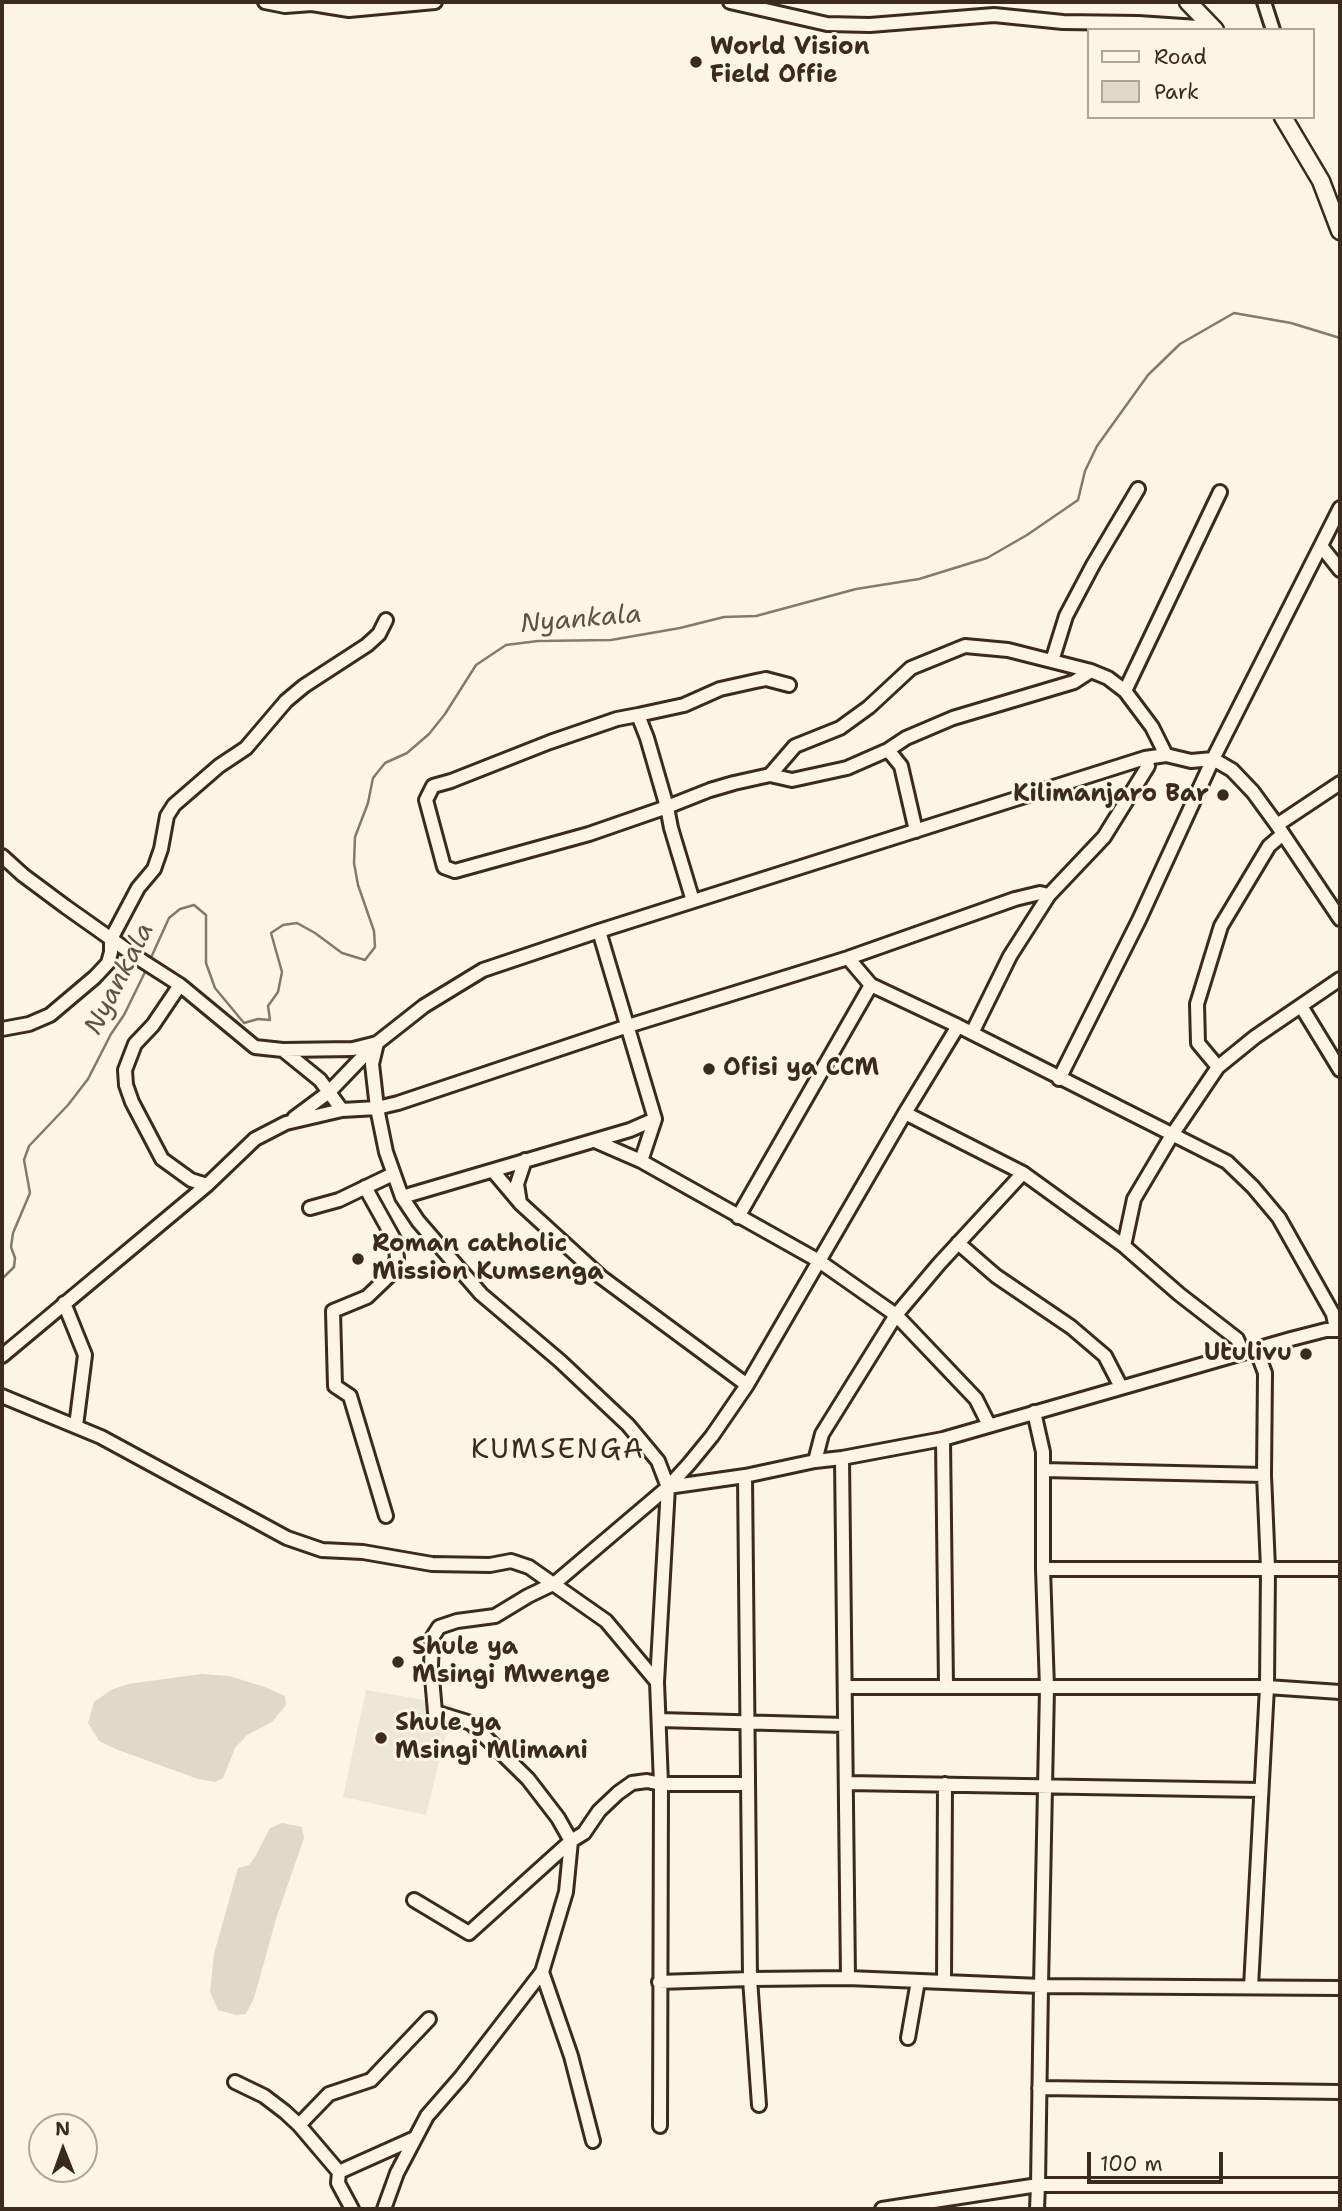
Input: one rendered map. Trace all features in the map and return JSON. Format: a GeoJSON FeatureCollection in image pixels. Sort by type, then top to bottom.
{"type":"FeatureCollection","features":[{"type":"Feature","properties":{"kind":"main road"},"geometry":{"type":"LineString","coordinates":[[1188,2],[1213,28]]}},
{"type":"Feature","properties":{"kind":"main road"},"geometry":{"type":"LineString","coordinates":[[1284,119],[1321,181],[1340,232]]}},
{"type":"Feature","properties":{"kind":"street"},"geometry":{"type":"LineString","coordinates":[[265,2],[285,6],[312,4],[349,10],[435,2]]}},
{"type":"Feature","properties":{"kind":"street"},"geometry":{"type":"LineString","coordinates":[[730,2],[827,24],[870,25],[995,15],[1063,22],[1138,23],[1201,28]]}},
{"type":"Feature","properties":{"kind":"street"},"geometry":{"type":"LineString","coordinates":[[1264,2],[1272,28]]}},
{"type":"Feature","properties":{"kind":"street"},"geometry":{"type":"LineString","coordinates":[[1052,661],[1066,616],[1138,489]]}},
{"type":"Feature","properties":{"kind":"street"},"geometry":{"type":"LineString","coordinates":[[1125,691],[1220,492]]}},
{"type":"Feature","properties":{"kind":"street"},"geometry":{"type":"LineString","coordinates":[[1059,1079],[1139,920],[1213,758],[1340,508]]}},
{"type":"Feature","properties":{"kind":"street"},"geometry":{"type":"LineString","coordinates":[[1321,546],[1340,570]]}},
{"type":"Feature","properties":{"kind":"street"},"geometry":{"type":"LineString","coordinates":[[2,1029],[29,1024],[50,1015],[95,977],[108,963],[111,939],[138,888],[154,869],[167,816],[174,805],[219,766],[246,748],[286,701],[304,686],[367,645],[379,634],[386,620]]}},
{"type":"Feature","properties":{"kind":"street"},"geometry":{"type":"LineString","coordinates":[[770,775],[795,746],[840,728],[869,707],[911,668],[965,646],[1008,650],[1091,671],[1108,678],[1125,691],[1152,727],[1166,755]]}},
{"type":"Feature","properties":{"kind":"street"},"geometry":{"type":"LineString","coordinates":[[789,685],[766,679],[720,689],[684,705],[617,719],[433,786],[426,800],[444,867],[455,872],[589,834],[734,783],[770,775],[792,780],[811,778],[847,768],[953,718],[1074,682],[1091,671]]}},
{"type":"Feature","properties":{"kind":"street"},"geometry":{"type":"LineString","coordinates":[[638,715],[647,738],[693,901]]}},
{"type":"Feature","properties":{"kind":"street"},"geometry":{"type":"LineString","coordinates":[[888,750],[901,766],[916,831]]}},
{"type":"Feature","properties":{"kind":"street"},"geometry":{"type":"LineString","coordinates":[[2,1356],[207,1185],[255,1139],[286,1123],[329,1093],[377,1043],[424,1006],[483,971],[599,931],[1145,758],[1166,755],[1191,761],[1213,758],[1232,770],[1253,792],[1340,919]]}},
{"type":"Feature","properties":{"kind":"street"},"geometry":{"type":"LineString","coordinates":[[972,1033],[1010,956],[1049,895],[1104,837],[1148,766],[1145,758]]}},
{"type":"Feature","properties":{"kind":"street"},"geometry":{"type":"LineString","coordinates":[[1218,1067],[1198,1044],[1197,1004],[1221,926],[1280,830],[1340,783]]}},
{"type":"Feature","properties":{"kind":"street"},"geometry":{"type":"LineString","coordinates":[[3,859],[111,939],[180,985],[255,1047],[283,1050],[353,1049],[377,1043]]}},
{"type":"Feature","properties":{"kind":"street"},"geometry":{"type":"LineString","coordinates":[[286,1123],[342,1110],[377,1108],[848,958],[1016,899],[1049,895]]}},
{"type":"Feature","properties":{"kind":"street"},"geometry":{"type":"LineString","coordinates":[[599,931],[655,1119],[640,1161]]}},
{"type":"Feature","properties":{"kind":"street"},"geometry":{"type":"LineString","coordinates":[[668,1487],[745,1476],[943,1439],[1256,1349],[1338,1329],[1333,1314],[1279,1218],[1227,1162],[871,985],[848,958]]}},
{"type":"Feature","properties":{"kind":"street"},"geometry":{"type":"LineString","coordinates":[[1124,1246],[1134,1199],[1172,1135],[1218,1067],[1255,1037],[1340,979]]}},
{"type":"Feature","properties":{"kind":"street"},"geometry":{"type":"LineString","coordinates":[[180,985],[153,1025],[135,1044],[125,1070],[126,1085],[162,1159],[191,1180],[207,1185]]}},
{"type":"Feature","properties":{"kind":"street"},"geometry":{"type":"LineString","coordinates":[[738,1217],[871,985]]}},
{"type":"Feature","properties":{"kind":"street"},"geometry":{"type":"LineString","coordinates":[[1301,1006],[1340,1070]]}},
{"type":"Feature","properties":{"kind":"street"},"geometry":{"type":"LineString","coordinates":[[384,2209],[397,2173],[427,2116],[461,2077],[542,1972],[566,1892],[571,1841],[558,1818],[528,1779],[471,1723],[435,1712],[431,1666],[432,1638],[439,1627],[457,1621],[495,1616],[555,1583],[668,1487],[712,1436],[747,1385],[958,1026]]}},
{"type":"Feature","properties":{"kind":"street"},"geometry":{"type":"LineString","coordinates":[[377,1043],[372,1064],[377,1108],[393,1174],[402,1197],[418,1221],[481,1294],[560,1361],[628,1425],[658,1461],[668,1487],[657,1682],[661,1784],[660,2126]]}},
{"type":"Feature","properties":{"kind":"street"},"geometry":{"type":"LineString","coordinates":[[283,1050],[320,1080],[342,1110]]}},
{"type":"Feature","properties":{"kind":"street"},"geometry":{"type":"LineString","coordinates":[[905,1113],[1023,1173],[1124,1246],[1179,1294],[1237,1339],[1242,1353]]}},
{"type":"Feature","properties":{"kind":"street"},"geometry":{"type":"LineString","coordinates":[[402,1197],[595,1141],[655,1119]]}},
{"type":"Feature","properties":{"kind":"street"},"geometry":{"type":"LineString","coordinates":[[595,1141],[640,1161],[819,1261],[896,1315],[976,1399],[989,1425]]}},
{"type":"Feature","properties":{"kind":"street"},"geometry":{"type":"LineString","coordinates":[[520,1203],[517,1184],[525,1160]]}},
{"type":"Feature","properties":{"kind":"street"},"geometry":{"type":"LineString","coordinates":[[493,1171],[520,1203],[601,1277],[747,1385]]}},
{"type":"Feature","properties":{"kind":"street"},"geometry":{"type":"LineString","coordinates":[[815,1461],[822,1434],[896,1315],[1023,1173]]}},
{"type":"Feature","properties":{"kind":"street"},"geometry":{"type":"LineString","coordinates":[[310,1208],[339,1200],[393,1174]]}},
{"type":"Feature","properties":{"kind":"street"},"geometry":{"type":"LineString","coordinates":[[365,1187],[395,1241],[397,1258],[391,1273],[367,1297],[333,1311],[335,1386],[350,1396],[386,1516]]}},
{"type":"Feature","properties":{"kind":"street"},"geometry":{"type":"LineString","coordinates":[[958,1243],[996,1276],[1071,1327],[1105,1356],[1121,1387]]}},
{"type":"Feature","properties":{"kind":"street"},"geometry":{"type":"LineString","coordinates":[[64,1303],[85,1355],[76,1426]]}},
{"type":"Feature","properties":{"kind":"street"},"geometry":{"type":"LineString","coordinates":[[1251,1987],[1266,1687],[1268,1568],[1264,1475],[1265,1373],[1256,1349]]}},
{"type":"Feature","properties":{"kind":"street"},"geometry":{"type":"LineString","coordinates":[[2,1396],[101,1437],[287,1538],[322,1550],[363,1552],[432,1564],[490,1565],[511,1561],[529,1567],[606,1620],[657,1682]]}},
{"type":"Feature","properties":{"kind":"street"},"geometry":{"type":"LineString","coordinates":[[1034,1412],[1043,1452],[1047,1688],[1037,2209]]}},
{"type":"Feature","properties":{"kind":"street"},"geometry":{"type":"LineString","coordinates":[[943,1439],[946,1687]]}},
{"type":"Feature","properties":{"kind":"street"},"geometry":{"type":"LineString","coordinates":[[842,1458],[848,1978]]}},
{"type":"Feature","properties":{"kind":"street"},"geometry":{"type":"LineString","coordinates":[[1043,1469],[1264,1475]]}},
{"type":"Feature","properties":{"kind":"street"},"geometry":{"type":"LineString","coordinates":[[745,1476],[750,1979],[759,2105]]}},
{"type":"Feature","properties":{"kind":"street"},"geometry":{"type":"LineString","coordinates":[[1043,1569],[1340,1569]]}},
{"type":"Feature","properties":{"kind":"street"},"geometry":{"type":"LineString","coordinates":[[845,1687],[1266,1687],[1340,1692]]}},
{"type":"Feature","properties":{"kind":"street"},"geometry":{"type":"LineString","coordinates":[[659,1720],[845,1725]]}},
{"type":"Feature","properties":{"kind":"street"},"geometry":{"type":"LineString","coordinates":[[415,1900],[469,1933],[571,1841],[584,1833],[599,1811],[632,1783],[747,1783]]}},
{"type":"Feature","properties":{"kind":"street"},"geometry":{"type":"LineString","coordinates":[[846,1783],[1261,1790]]}},
{"type":"Feature","properties":{"kind":"street"},"geometry":{"type":"LineString","coordinates":[[944,1982],[945,1784]]}},
{"type":"Feature","properties":{"kind":"street"},"geometry":{"type":"LineString","coordinates":[[542,1972],[571,2056],[593,2141]]}},
{"type":"Feature","properties":{"kind":"street"},"geometry":{"type":"LineString","coordinates":[[659,1982],[848,1978],[1041,1986],[1340,1988]]}},
{"type":"Feature","properties":{"kind":"street"},"geometry":{"type":"LineString","coordinates":[[908,2038],[918,1981]]}},
{"type":"Feature","properties":{"kind":"street"},"geometry":{"type":"LineString","coordinates":[[299,2125],[329,2094],[371,2080],[429,2019]]}},
{"type":"Feature","properties":{"kind":"street"},"geometry":{"type":"LineString","coordinates":[[235,2082],[264,2096],[299,2125],[340,2172]]}},
{"type":"Feature","properties":{"kind":"street"},"geometry":{"type":"LineString","coordinates":[[1040,2088],[1340,2092]]}},
{"type":"Feature","properties":{"kind":"street"},"geometry":{"type":"LineString","coordinates":[[340,2172],[415,2138]]}},
{"type":"Feature","properties":{"kind":"street"},"geometry":{"type":"LineString","coordinates":[[340,2172],[338,2183],[352,2209]]}},
{"type":"Feature","properties":{"kind":"street"},"geometry":{"type":"LineString","coordinates":[[882,2209],[1038,2185],[1340,2185]]}},
{"type":"Feature","properties":{"kind":"shaded area"},"geometry":{"type":"Polygon","coordinates":[[[366,1690],[453,1705],[426,1815],[343,1797],[366,1690]]]}},
{"type":"Feature","properties":{"kind":"green space"},"geometry":{"type":"Polygon","coordinates":[[[201,1674],[229,1676],[285,1696],[286,1705],[272,1722],[247,1735],[235,1748],[223,1778],[215,1782],[198,1779],[118,1750],[99,1741],[88,1723],[94,1702],[111,1690],[128,1684],[201,1674]]]}},
{"type":"Feature","properties":{"kind":"green space"},"geometry":{"type":"Polygon","coordinates":[[[282,1823],[302,1827],[304,1838],[277,1916],[254,1998],[246,2014],[236,2015],[218,2010],[210,1992],[214,1954],[238,1868],[249,1865],[270,1828],[282,1823]]]}},
{"type":"Feature","properties":{"kind":"waterway","name":"Nyankala"},"geometry":{"type":"LineString","coordinates":[[149,962],[169,918],[180,909],[194,905],[206,915],[206,963],[215,988],[244,1023],[258,1019],[270,1020],[268,1006],[278,992],[282,972],[271,933],[283,925],[297,923],[342,953],[365,960],[375,947],[374,931],[358,885],[354,863],[355,837],[368,803],[373,778],[385,763],[407,753],[429,734],[476,665],[506,645],[538,641],[611,640],[724,617],[756,616],[856,589],[919,579],[987,558],[1027,535],[1078,500],[1085,471],[1097,446],[1148,375],[1180,344],[1234,313],[1291,323],[1340,338]]}},
{"type":"Feature","properties":{"kind":"waterway","name":"Nyankala"},"geometry":{"type":"LineString","coordinates":[[2,1279],[14,1267],[15,1258],[11,1247],[13,1233],[30,1193],[24,1160],[29,1146],[68,1105],[88,1079],[147,968]]}},
{"type":"Feature","properties":{"kind":"place","name":"World Vision Field Offie"},"geometry":{"type":"Point","coordinates":[696,62]}},
{"type":"Feature","properties":{"kind":"place","name":"Kilimanjaro Bar"},"geometry":{"type":"Point","coordinates":[1223,795]}},
{"type":"Feature","properties":{"kind":"place","name":"Ofisi ya CCM"},"geometry":{"type":"Point","coordinates":[709,1069]}},
{"type":"Feature","properties":{"kind":"place","name":"Roman catholic Mission Kumsenga"},"geometry":{"type":"Point","coordinates":[358,1259]}},
{"type":"Feature","properties":{"kind":"place","name":"Utulivu"},"geometry":{"type":"Point","coordinates":[1306,1354]}},
{"type":"Feature","properties":{"kind":"place","name":"Shule ya Msingi Mwenge"},"geometry":{"type":"Point","coordinates":[398,1662]}},
{"type":"Feature","properties":{"kind":"place","name":"Shule ya Msingi Mlimani"},"geometry":{"type":"Point","coordinates":[381,1738]}},
{"type":"Feature","properties":{"kind":"district","name":"KUMSENGA"},"geometry":{"type":"Point","coordinates":[558,1451]}}]}
